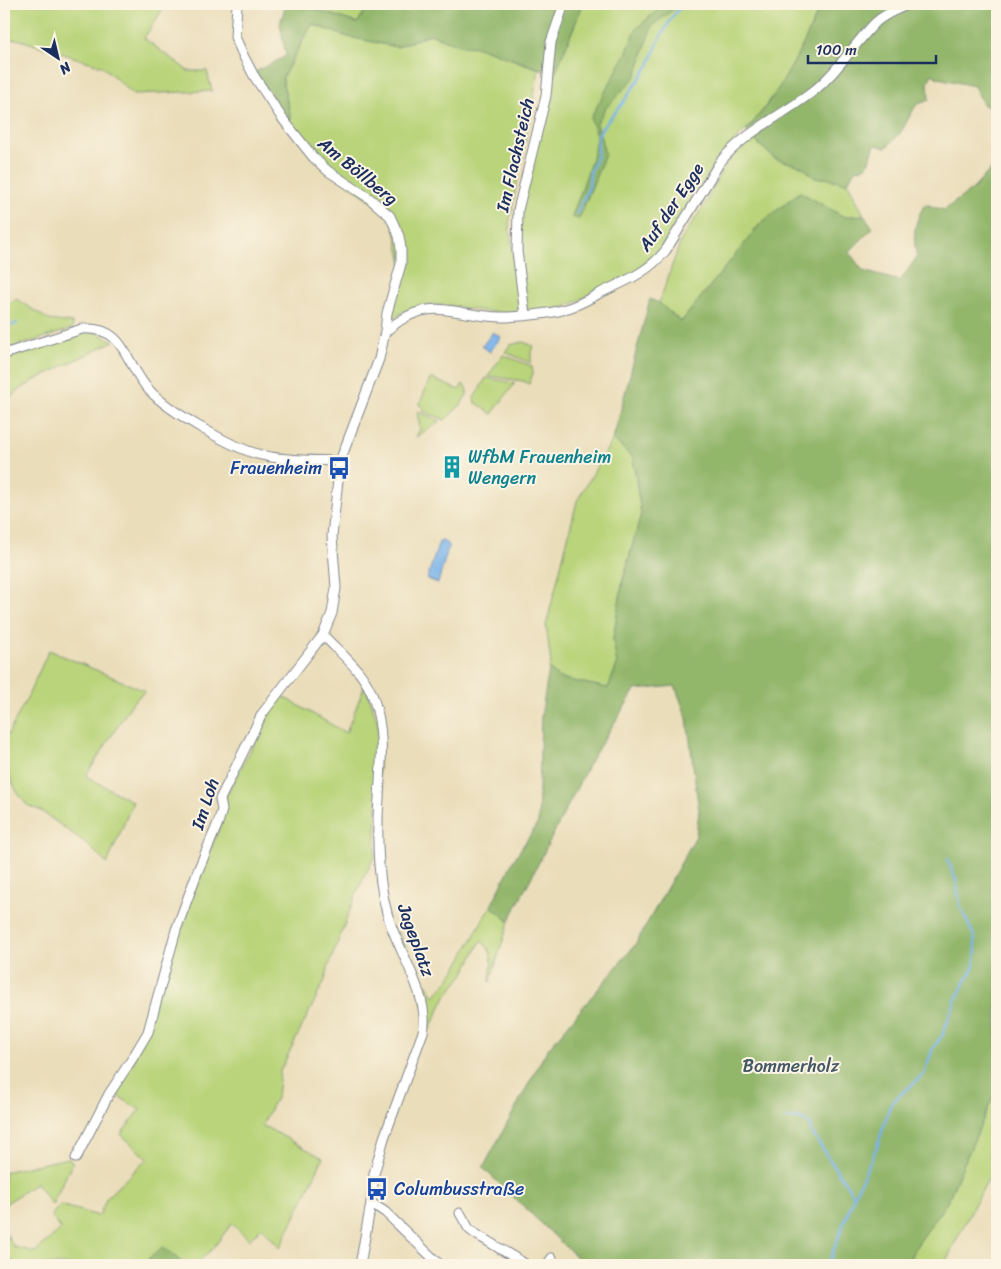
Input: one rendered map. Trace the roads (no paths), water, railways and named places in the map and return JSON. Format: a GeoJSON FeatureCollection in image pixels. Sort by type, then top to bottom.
{"type":"FeatureCollection","features":[{"type":"Feature","properties":{"kind":"street","name":"Am Böllberg"},"geometry":{"type":"LineString","coordinates":[[237,4],[235,37],[254,76],[282,118],[313,157],[328,171],[382,208],[395,225],[401,249],[401,264],[386,313],[385,332],[379,359],[340,461]]}},
{"type":"Feature","properties":{"kind":"street","name":"Im Flachsteich"},"geometry":{"type":"LineString","coordinates":[[525,315],[516,251],[518,210],[546,96],[551,42],[564,4]]}},
{"type":"Feature","properties":{"kind":"street","name":"Auf der Egge"},"geometry":{"type":"LineString","coordinates":[[385,332],[405,317],[423,310],[452,311],[498,317],[564,310],[638,275],[652,265],[666,250],[720,162],[729,152],[745,138],[811,93],[828,79],[877,22],[892,11],[910,4]]}},
{"type":"Feature","properties":{"kind":"street"},"geometry":{"type":"LineString","coordinates":[[4,354],[82,329],[107,331],[120,345],[149,390],[164,403],[243,450],[262,456],[340,461]]}},
{"type":"Feature","properties":{"kind":"street","name":"Im Loh"},"geometry":{"type":"LineString","coordinates":[[76,1158],[109,1094],[148,1032],[176,930],[218,823],[222,810],[220,800],[262,714],[323,635],[332,614],[336,588],[332,536],[340,461]]}},
{"type":"Feature","properties":{"kind":"street","name":"Jageplatz"},"geometry":{"type":"LineString","coordinates":[[323,635],[364,679],[373,695],[381,724],[382,763],[378,847],[382,895],[391,927],[415,982],[424,1016],[423,1032],[384,1138],[374,1174],[360,1265]]}},
{"type":"Feature","properties":{"kind":"street"},"geometry":{"type":"LineString","coordinates":[[371,1203],[385,1212],[440,1265]]}},
{"type":"Feature","properties":{"kind":"street"},"geometry":{"type":"LineString","coordinates":[[460,1213],[469,1229],[474,1233],[527,1265]]}},
{"type":"Feature","properties":{"kind":"water"},"geometry":{"type":"Polygon","coordinates":[[[493,332],[501,337],[490,352],[482,346],[493,332]]]}},
{"type":"Feature","properties":{"kind":"water"},"geometry":{"type":"Polygon","coordinates":[[[443,541],[449,545],[438,583],[427,579],[439,542],[443,541]]]}},
{"type":"Feature","properties":{"kind":"waterway"},"geometry":{"type":"LineString","coordinates":[[577,213],[589,187],[590,173],[597,155],[598,136],[601,129],[622,104],[649,65],[660,38],[672,17],[683,4]]}},
{"type":"Feature","properties":{"kind":"waterway"},"geometry":{"type":"LineString","coordinates":[[4,325],[17,323]]}},
{"type":"Feature","properties":{"kind":"waterway"},"geometry":{"type":"LineString","coordinates":[[828,1265],[854,1196],[877,1147],[891,1103],[924,1074],[933,1048],[942,1036],[956,999],[974,966],[976,952],[974,936],[960,906],[956,880],[947,859]]}},
{"type":"Feature","properties":{"kind":"waterway"},"geometry":{"type":"LineString","coordinates":[[787,1119],[799,1119],[810,1124],[810,1130],[854,1196]]}},
{"type":"Feature","properties":{"kind":"waterway"},"geometry":{"type":"LineString","coordinates":[[122,1265],[129,1261]]}},
{"type":"Feature","properties":{"kind":"place","name":"WfbM Frauenheim Wengern"},"geometry":{"type":"Point","coordinates":[452,467]}},
{"type":"Feature","properties":{"kind":"place","name":"Frauenheim"},"geometry":{"type":"Point","coordinates":[339,468]}},
{"type":"Feature","properties":{"kind":"place","name":"Columbusstraße"},"geometry":{"type":"Point","coordinates":[377,1189]}},
{"type":"Feature","properties":{"kind":"park label","name":"Bommerholz"},"geometry":{"type":"Point","coordinates":[791,1066]}}]}
